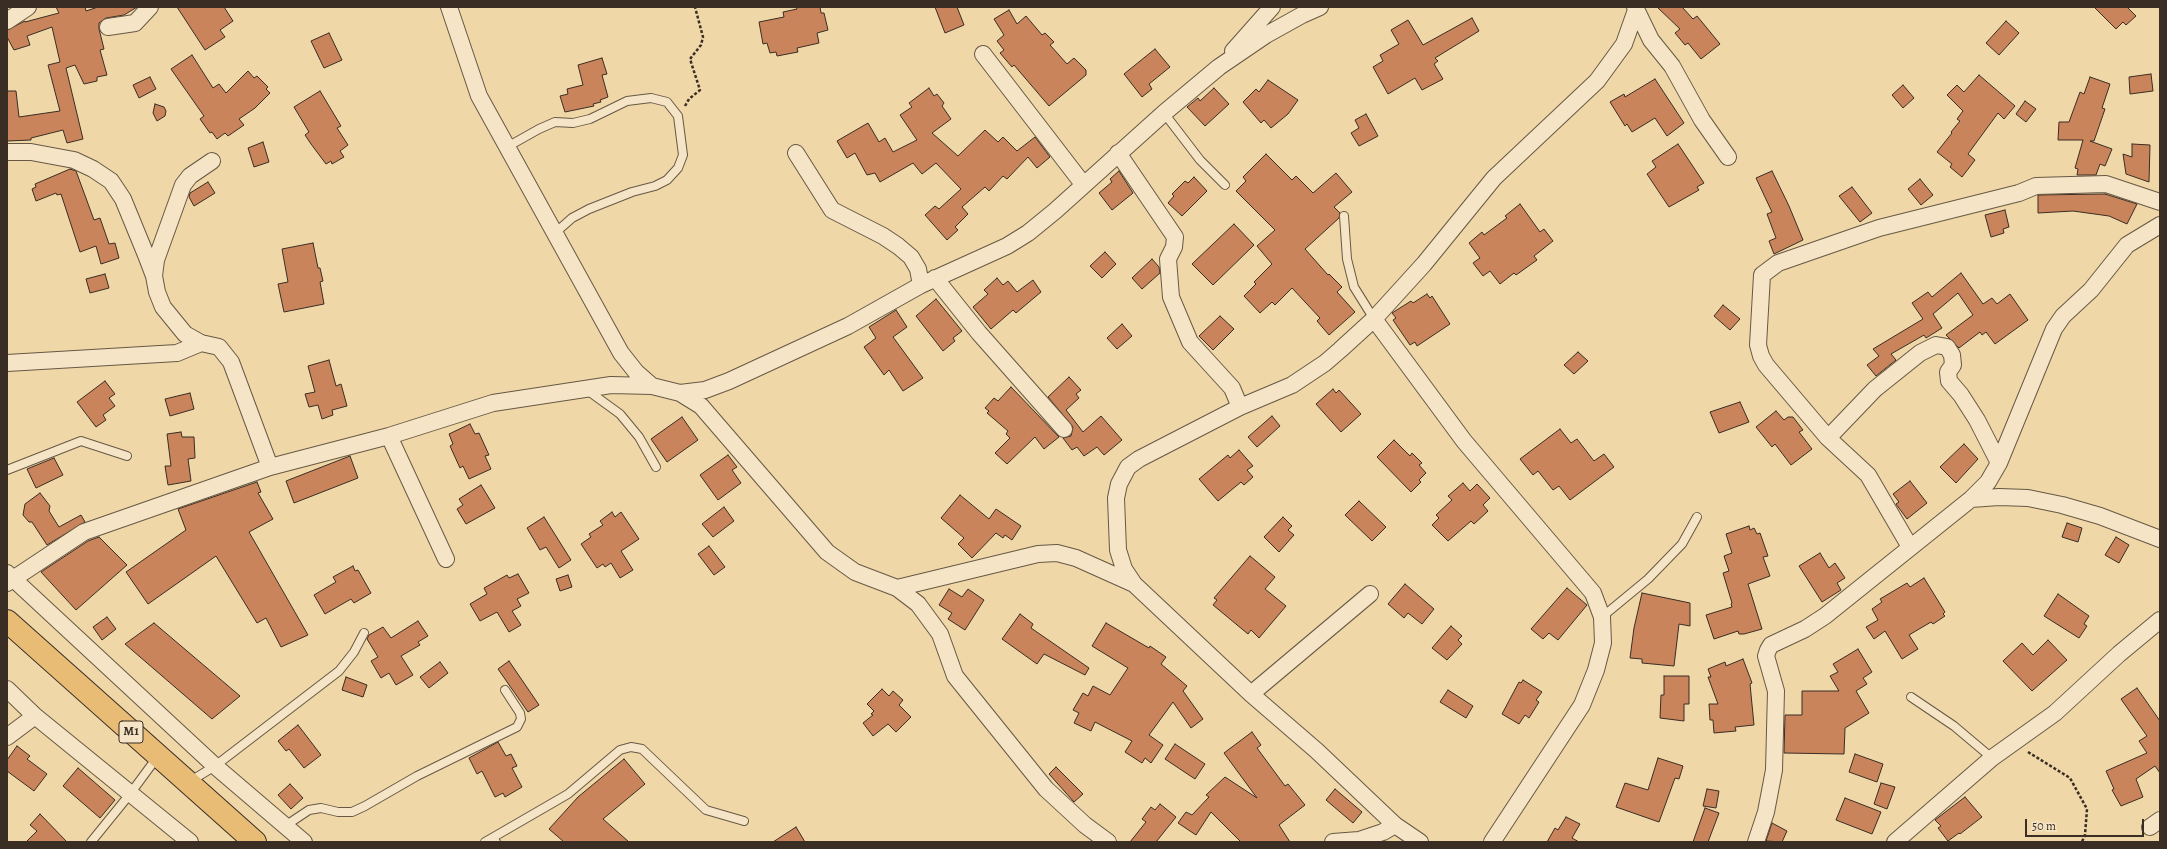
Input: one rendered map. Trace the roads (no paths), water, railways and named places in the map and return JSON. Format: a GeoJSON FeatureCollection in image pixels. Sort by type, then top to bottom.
{"type":"FeatureCollection","features":[{"type":"Feature","properties":{"kind":"highway","name":"M1"},"geometry":{"type":"LineString","coordinates":[[7,621],[188,782],[251,841]]}},
{"type":"Feature","properties":{"kind":"street"},"geometry":{"type":"LineString","coordinates":[[7,21],[28,7]]}},
{"type":"Feature","properties":{"kind":"street"},"geometry":{"type":"LineString","coordinates":[[108,27],[135,23],[150,7]]}},
{"type":"Feature","properties":{"kind":"street"},"geometry":{"type":"LineString","coordinates":[[449,7],[479,96],[622,353],[636,372],[652,386]]}},
{"type":"Feature","properties":{"kind":"street"},"geometry":{"type":"LineString","coordinates":[[1219,67],[1272,7]]}},
{"type":"Feature","properties":{"kind":"street"},"geometry":{"type":"LineString","coordinates":[[680,393],[706,390],[729,381],[848,326],[928,281],[1007,246],[1028,233],[1055,211],[1164,112],[1219,67],[1266,35],[1320,7]]}},
{"type":"Feature","properties":{"kind":"street"},"geometry":{"type":"LineString","coordinates":[[1636,8],[1651,40],[1672,66],[1702,120],[1728,157]]}},
{"type":"Feature","properties":{"kind":"street"},"geometry":{"type":"LineString","coordinates":[[1420,842],[1395,825],[1317,751],[1251,694],[1134,584],[1124,569],[1118,550],[1116,498],[1119,484],[1128,467],[1139,458],[1240,407],[1308,376],[1326,363],[1374,320],[1424,264],[1494,178],[1597,81],[1624,44],[1636,8]]}},
{"type":"Feature","properties":{"kind":"street"},"geometry":{"type":"LineString","coordinates":[[983,54],[1083,184]]}},
{"type":"Feature","properties":{"kind":"street"},"geometry":{"type":"LineString","coordinates":[[7,152],[31,152],[74,160],[94,169],[111,182],[123,199],[154,276]]}},
{"type":"Feature","properties":{"kind":"street"},"geometry":{"type":"LineString","coordinates":[[796,153],[832,210],[883,236],[911,257],[928,281],[978,333],[1064,429]]}},
{"type":"Feature","properties":{"kind":"street"},"geometry":{"type":"LineString","coordinates":[[1118,153],[1175,237],[1174,247],[1168,259],[1171,297],[1190,342],[1232,388],[1240,407]]}},
{"type":"Feature","properties":{"kind":"street"},"geometry":{"type":"LineString","coordinates":[[212,161],[190,176],[183,185],[156,260],[154,276],[156,292],[173,321],[185,334],[201,343],[219,347],[231,362],[270,467]]}},
{"type":"Feature","properties":{"kind":"street"},"geometry":{"type":"LineString","coordinates":[[1910,547],[1868,475],[1828,438],[1766,365],[1761,356],[1758,338],[1762,274],[1778,264],[1878,228],[2019,193],[2036,186],[2106,184],[2160,202]]}},
{"type":"Feature","properties":{"kind":"street"},"geometry":{"type":"LineString","coordinates":[[1756,842],[1766,812],[1774,770],[1776,691],[1766,656],[1771,645],[1805,629],[1826,616],[1971,499],[1988,482],[1999,463],[2054,329],[2063,316],[2091,290],[2127,245],[2160,225]]}},
{"type":"Feature","properties":{"kind":"street"},"geometry":{"type":"LineString","coordinates":[[1374,320],[1464,442],[1593,593],[1602,618],[1603,643],[1596,670],[1582,705],[1492,842]]}},
{"type":"Feature","properties":{"kind":"street"},"geometry":{"type":"LineString","coordinates":[[7,363],[177,352],[201,343]]}},
{"type":"Feature","properties":{"kind":"street"},"geometry":{"type":"LineString","coordinates":[[1828,438],[1875,389],[1920,353],[1936,345],[1947,347],[1952,354],[1953,365],[1948,372],[1949,381],[1961,395],[1977,420],[1999,463]]}},
{"type":"Feature","properties":{"kind":"street"},"geometry":{"type":"LineString","coordinates":[[304,842],[215,766],[9,578],[84,532],[270,467],[389,436],[493,403],[623,384],[652,386],[680,393],[701,406],[827,552],[855,572],[898,588],[918,604],[940,634],[954,676],[1046,788],[1085,825],[1108,842]]}},
{"type":"Feature","properties":{"kind":"street"},"geometry":{"type":"LineString","coordinates":[[389,436],[446,559]]}},
{"type":"Feature","properties":{"kind":"street"},"geometry":{"type":"LineString","coordinates":[[1971,499],[1999,497],[2028,498],[2062,505],[2100,516],[2160,539]]}},
{"type":"Feature","properties":{"kind":"street"},"geometry":{"type":"LineString","coordinates":[[898,588],[1038,554],[1057,553],[1076,558],[1134,584]]}},
{"type":"Feature","properties":{"kind":"street"},"geometry":{"type":"LineString","coordinates":[[1251,694],[1370,594]]}},
{"type":"Feature","properties":{"kind":"street"},"geometry":{"type":"LineString","coordinates":[[1895,842],[1992,758],[2055,713],[2119,654],[2160,620]]}},
{"type":"Feature","properties":{"kind":"street"},"geometry":{"type":"LineString","coordinates":[[7,689],[35,716],[190,842]]}},
{"type":"Feature","properties":{"kind":"street"},"geometry":{"type":"LineString","coordinates":[[7,737],[35,716]]}},
{"type":"Feature","properties":{"kind":"street"},"geometry":{"type":"LineString","coordinates":[[1333,842],[1359,840],[1383,832],[1395,825]]}},
{"type":"Feature","properties":{"kind":"lane"},"geometry":{"type":"LineString","coordinates":[[508,148],[539,129],[555,122],[573,123],[590,119],[627,101],[651,98],[667,102],[678,116],[683,155],[678,168],[667,180],[655,186],[632,192],[589,209],[572,218],[555,233]]}},
{"type":"Feature","properties":{"kind":"lane"},"geometry":{"type":"LineString","coordinates":[[1164,112],[1200,160],[1225,185]]}},
{"type":"Feature","properties":{"kind":"lane"},"geometry":{"type":"LineString","coordinates":[[1344,216],[1347,259],[1354,287],[1374,320]]}},
{"type":"Feature","properties":{"kind":"lane"},"geometry":{"type":"LineString","coordinates":[[587,390],[620,414],[639,437],[656,467]]}},
{"type":"Feature","properties":{"kind":"lane"},"geometry":{"type":"LineString","coordinates":[[7,470],[81,441],[127,456]]}},
{"type":"Feature","properties":{"kind":"lane"},"geometry":{"type":"LineString","coordinates":[[1602,618],[1648,578],[1682,544],[1697,517]]}},
{"type":"Feature","properties":{"kind":"lane"},"geometry":{"type":"LineString","coordinates":[[188,782],[215,766],[339,671],[354,652],[364,633]]}},
{"type":"Feature","properties":{"kind":"lane"},"geometry":{"type":"LineString","coordinates":[[285,826],[309,810],[321,808],[338,812],[352,812],[418,776],[516,727],[521,719],[520,713],[505,690]]}},
{"type":"Feature","properties":{"kind":"lane"},"geometry":{"type":"LineString","coordinates":[[1911,698],[1954,726],[1992,758]]}},
{"type":"Feature","properties":{"kind":"lane"},"geometry":{"type":"LineString","coordinates":[[491,841],[568,794],[620,750],[631,747],[642,749],[706,810],[744,821]]}},
{"type":"Feature","properties":{"kind":"lane"},"geometry":{"type":"LineString","coordinates":[[91,842],[130,794],[158,756]]}}]}
